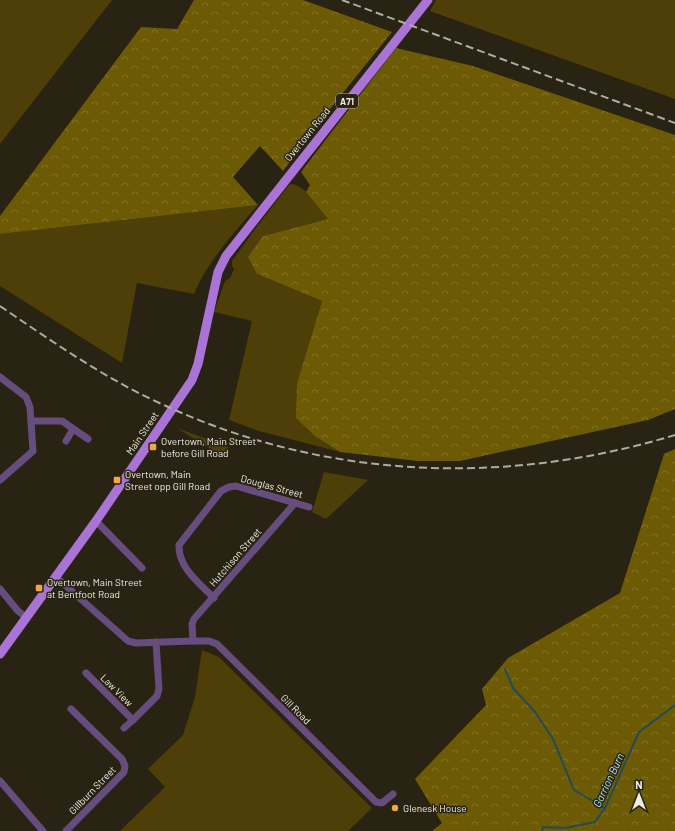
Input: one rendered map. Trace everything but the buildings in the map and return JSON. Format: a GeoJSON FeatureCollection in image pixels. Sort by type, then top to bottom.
{"type":"FeatureCollection","features":[{"type":"Feature","properties":{"kind":"main road","name":"Overtown Road"},"geometry":{"type":"LineString","coordinates":[[221,266],[226,256],[288,176],[426,2]]}},
{"type":"Feature","properties":{"kind":"main road","name":"Main Street"},"geometry":{"type":"LineString","coordinates":[[0,654],[96,521],[195,373],[211,297],[221,266]]}},
{"type":"Feature","properties":{"kind":"street"},"geometry":{"type":"LineString","coordinates":[[0,377],[26,397],[30,407],[33,451],[0,480]]}},
{"type":"Feature","properties":{"kind":"street"},"geometry":{"type":"LineString","coordinates":[[31,421],[62,420],[88,439]]}},
{"type":"Feature","properties":{"kind":"street"},"geometry":{"type":"LineString","coordinates":[[66,442],[73,428]]}},
{"type":"Feature","properties":{"kind":"street","name":"Douglas Street"},"geometry":{"type":"LineString","coordinates":[[214,598],[186,569],[178,554],[179,545],[221,491],[236,486],[309,507]]}},
{"type":"Feature","properties":{"kind":"street","name":"Hutchison Street"},"geometry":{"type":"LineString","coordinates":[[193,641],[192,624],[194,620],[295,503]]}},
{"type":"Feature","properties":{"kind":"street"},"geometry":{"type":"LineString","coordinates":[[96,521],[142,568]]}},
{"type":"Feature","properties":{"kind":"street","name":"Gill Road"},"geometry":{"type":"LineString","coordinates":[[56,577],[128,641],[136,643],[209,641],[217,644],[376,802],[382,803],[393,794]]}},
{"type":"Feature","properties":{"kind":"street"},"geometry":{"type":"LineString","coordinates":[[0,588],[18,611],[27,618]]}},
{"type":"Feature","properties":{"kind":"street","name":"Law View"},"geometry":{"type":"LineString","coordinates":[[124,728],[156,696],[159,689],[156,642]]}},
{"type":"Feature","properties":{"kind":"street","name":"Law View"},"geometry":{"type":"LineString","coordinates":[[86,673],[133,720]]}},
{"type":"Feature","properties":{"kind":"street","name":"Gillburn Street"},"geometry":{"type":"LineString","coordinates":[[66,831],[124,772],[125,766],[122,758],[71,709]]}},
{"type":"Feature","properties":{"kind":"street"},"geometry":{"type":"LineString","coordinates":[[0,781],[43,831]]}},
{"type":"Feature","properties":{"kind":"shaded area"},"geometry":{"type":"Polygon","coordinates":[[[0,0],[112,0],[0,144],[0,0]]]}},
{"type":"Feature","properties":{"kind":"shaded area"},"geometry":{"type":"Polygon","coordinates":[[[436,0],[675,0],[675,99],[430,11],[436,0]]]}},
{"type":"Feature","properties":{"kind":"shaded area"},"geometry":{"type":"Polygon","coordinates":[[[293,184],[304,189],[328,219],[263,236],[257,274],[322,301],[297,383],[316,437],[340,452],[259,431],[229,420],[252,321],[214,312],[225,281],[230,278],[234,269],[232,266],[232,261],[289,185],[293,184]]]}},
{"type":"Feature","properties":{"kind":"shaded area"},"geometry":{"type":"Polygon","coordinates":[[[258,205],[214,258],[194,294],[137,283],[122,363],[0,286],[0,234],[258,205]]]}},
{"type":"Feature","properties":{"kind":"shaded area"},"geometry":{"type":"Polygon","coordinates":[[[177,428],[228,447],[225,458],[177,428]]]}},
{"type":"Feature","properties":{"kind":"shaded area"},"geometry":{"type":"Polygon","coordinates":[[[324,472],[368,480],[326,519],[312,512],[324,472]]]}},
{"type":"Feature","properties":{"kind":"shaded area"},"geometry":{"type":"Polygon","coordinates":[[[202,650],[219,657],[372,808],[348,831],[120,831],[165,787],[148,769],[183,735],[195,697],[202,650]]]}},
{"type":"Feature","properties":{"kind":"green space"},"geometry":{"type":"Polygon","coordinates":[[[194,0],[303,0],[392,32],[321,120],[283,171],[260,146],[233,177],[258,205],[0,234],[0,216],[141,27],[177,29],[194,0]]]}},
{"type":"Feature","properties":{"kind":"green space"},"geometry":{"type":"Polygon","coordinates":[[[396,48],[473,66],[675,135],[675,409],[648,420],[460,461],[418,461],[340,452],[316,437],[296,418],[297,383],[322,301],[257,274],[248,257],[263,236],[328,219],[306,192],[310,185],[301,172],[396,48]]]}},
{"type":"Feature","properties":{"kind":"green space"},"geometry":{"type":"Polygon","coordinates":[[[675,449],[675,831],[432,831],[442,823],[415,779],[486,705],[482,689],[508,658],[620,593],[664,454],[675,449]]]}},
{"type":"Feature","properties":{"kind":"waterway"},"geometry":{"type":"LineString","coordinates":[[505,669],[513,688],[535,712],[553,739],[574,790],[605,808]]}},
{"type":"Feature","properties":{"kind":"waterway","name":"Garrion Burn"},"geometry":{"type":"LineString","coordinates":[[542,831],[543,827],[565,828],[595,822],[605,808],[639,732],[675,705]]}},
{"type":"Feature","properties":{"kind":"railway"},"geometry":{"type":"LineString","coordinates":[[342,0],[675,123]]}},
{"type":"Feature","properties":{"kind":"railway"},"geometry":{"type":"LineString","coordinates":[[0,306],[60,347],[144,396],[227,431],[290,449],[354,461],[418,467],[483,468],[547,462],[611,451],[675,435]]}},
{"type":"Feature","properties":{"kind":"place","name":"Overtown, Main Street before Gill Road"},"geometry":{"type":"Point","coordinates":[153,447]}},
{"type":"Feature","properties":{"kind":"place","name":"Overtown, Main Street opp Gill Road"},"geometry":{"type":"Point","coordinates":[117,480]}},
{"type":"Feature","properties":{"kind":"place","name":"Overtown, Main Street at Bentfoot Road"},"geometry":{"type":"Point","coordinates":[39,588]}},
{"type":"Feature","properties":{"kind":"place","name":"Glenesk House"},"geometry":{"type":"Point","coordinates":[395,808]}}]}
